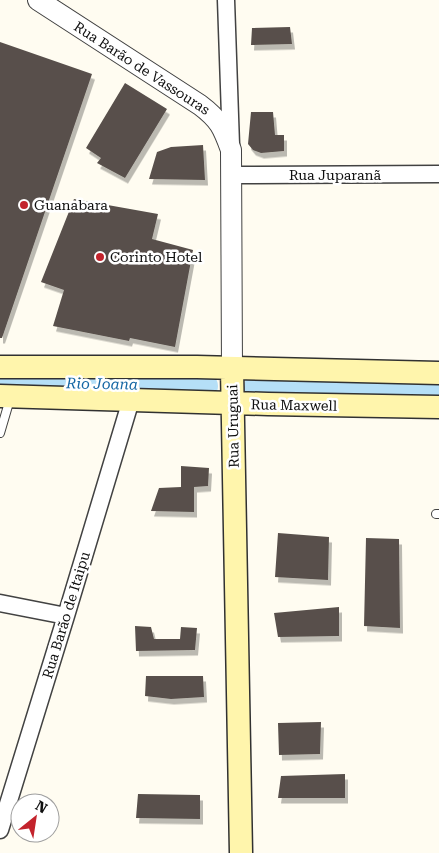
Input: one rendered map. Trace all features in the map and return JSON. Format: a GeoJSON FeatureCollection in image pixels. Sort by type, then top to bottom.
{"type":"FeatureCollection","features":[{"type":"Feature","properties":{"kind":"main road"},"geometry":{"type":"LineString","coordinates":[[0,367],[197,367],[439,374]]}},
{"type":"Feature","properties":{"kind":"main road","name":"Rua Uruguai"},"geometry":{"type":"LineString","coordinates":[[232,369],[241,853]]}},
{"type":"Feature","properties":{"kind":"main road","name":"Rua Maxwell"},"geometry":{"type":"LineString","coordinates":[[5,396],[439,407]]}},
{"type":"Feature","properties":{"kind":"street","name":"Rua Barão de Vassouras"},"geometry":{"type":"LineString","coordinates":[[38,0],[213,115],[222,126],[231,150]]}},
{"type":"Feature","properties":{"kind":"street","name":"Rua Uruguai"},"geometry":{"type":"LineString","coordinates":[[226,0],[231,150],[232,369]]}},
{"type":"Feature","properties":{"kind":"street","name":"Rua Juparanã"},"geometry":{"type":"LineString","coordinates":[[231,175],[439,174]]}},
{"type":"Feature","properties":{"kind":"street","name":"Rua Barão de Itaipu"},"geometry":{"type":"LineString","coordinates":[[0,830],[130,400]]}},
{"type":"Feature","properties":{"kind":"street"},"geometry":{"type":"LineString","coordinates":[[0,603],[66,616]]}},
{"type":"Feature","properties":{"kind":"lane"},"geometry":{"type":"LineString","coordinates":[[0,433],[5,396]]}},
{"type":"Feature","properties":{"kind":"building"},"geometry":{"type":"Polygon","coordinates":[[[290,27],[292,44],[251,45],[252,28],[290,27]]]}},
{"type":"Feature","properties":{"kind":"building","name":"Guanabara"},"geometry":{"type":"Polygon","coordinates":[[[0,42],[92,74],[2,338],[0,338],[0,42]]]}},
{"type":"Feature","properties":{"kind":"building"},"geometry":{"type":"Polygon","coordinates":[[[125,83],[167,109],[125,178],[97,163],[101,158],[86,148],[125,83]]]}},
{"type":"Feature","properties":{"kind":"building"},"geometry":{"type":"Polygon","coordinates":[[[251,112],[273,112],[275,135],[284,135],[284,151],[261,153],[253,150],[248,144],[251,112]]]}},
{"type":"Feature","properties":{"kind":"building"},"geometry":{"type":"Polygon","coordinates":[[[203,145],[205,180],[149,179],[157,152],[171,147],[203,145]]]}},
{"type":"Feature","properties":{"kind":"building","name":"Corinto Hotel"},"geometry":{"type":"Polygon","coordinates":[[[74,199],[158,214],[152,239],[193,250],[175,347],[130,338],[129,341],[53,326],[64,290],[41,282],[74,199]]]}},
{"type":"Feature","properties":{"kind":"building"},"geometry":{"type":"Polygon","coordinates":[[[181,466],[209,468],[208,486],[194,487],[194,512],[151,511],[159,488],[181,487],[181,466]]]}},
{"type":"Feature","properties":{"kind":"building"},"geometry":{"type":"Polygon","coordinates":[[[278,533],[329,537],[328,580],[275,577],[278,533]]]}},
{"type":"Feature","properties":{"kind":"building"},"geometry":{"type":"Polygon","coordinates":[[[366,538],[399,539],[400,628],[364,626],[366,538]]]}},
{"type":"Feature","properties":{"kind":"building"},"geometry":{"type":"Polygon","coordinates":[[[339,607],[339,636],[278,637],[274,613],[339,607]]]}},
{"type":"Feature","properties":{"kind":"building"},"geometry":{"type":"Polygon","coordinates":[[[135,626],[151,627],[154,639],[180,639],[181,627],[197,628],[195,650],[136,651],[135,626]]]}},
{"type":"Feature","properties":{"kind":"building"},"geometry":{"type":"Polygon","coordinates":[[[146,676],[203,676],[204,697],[171,699],[145,696],[146,676]]]}},
{"type":"Feature","properties":{"kind":"building"},"geometry":{"type":"Polygon","coordinates":[[[321,722],[320,754],[279,755],[278,723],[321,722]]]}},
{"type":"Feature","properties":{"kind":"building"},"geometry":{"type":"Polygon","coordinates":[[[345,774],[345,798],[278,798],[281,776],[345,774]]]}},
{"type":"Feature","properties":{"kind":"building"},"geometry":{"type":"Polygon","coordinates":[[[138,794],[200,795],[200,819],[136,818],[138,794]]]}},
{"type":"Feature","properties":{"kind":"waterway","name":"Rio Joana"},"geometry":{"type":"LineString","coordinates":[[0,383],[205,386]]}},
{"type":"Feature","properties":{"kind":"waterway","name":"Rio Joana"},"geometry":{"type":"LineString","coordinates":[[257,387],[439,392]]}},
{"type":"Feature","properties":{"kind":"place","name":"Guanabara"},"geometry":{"type":"Point","coordinates":[24,205]}},
{"type":"Feature","properties":{"kind":"place","name":"Corinto Hotel"},"geometry":{"type":"Point","coordinates":[100,257]}}]}
